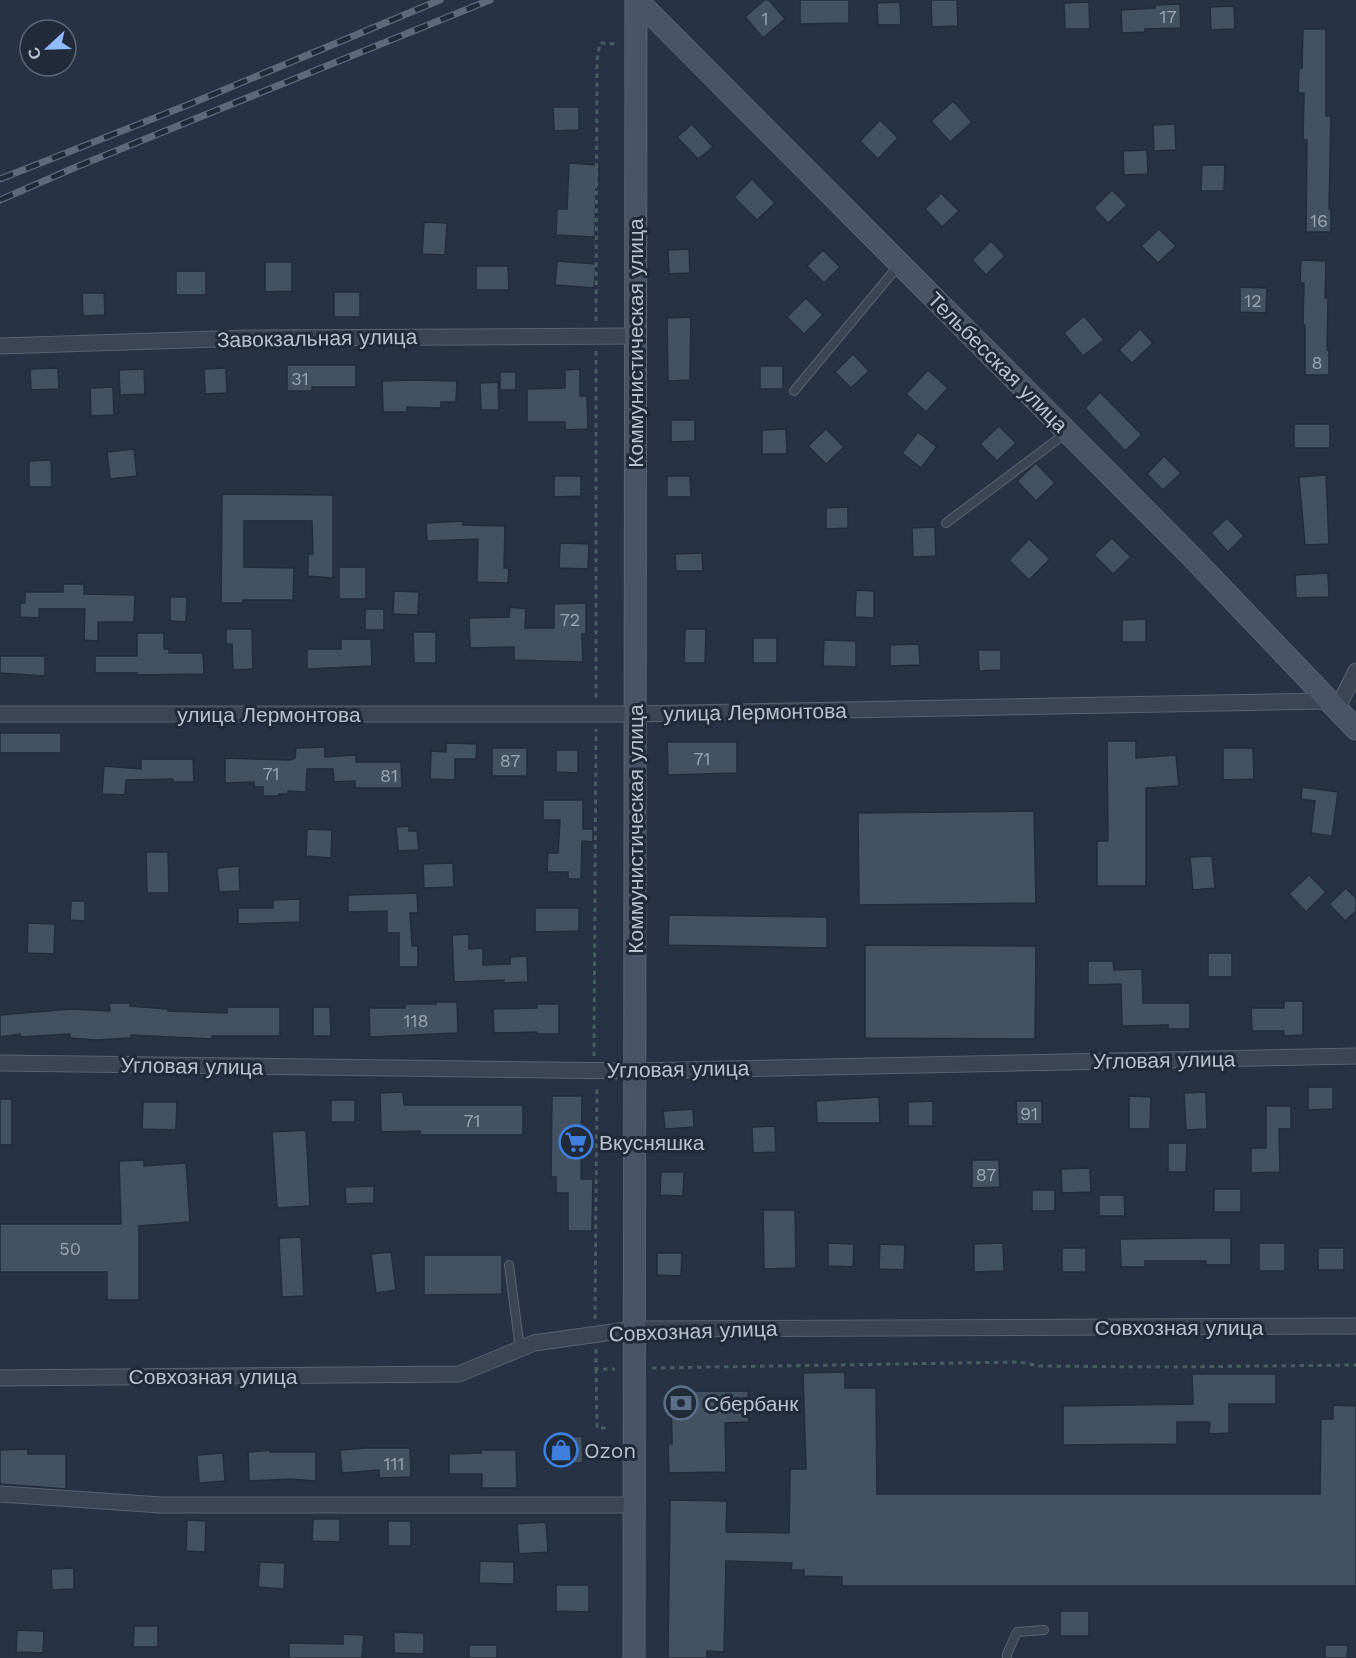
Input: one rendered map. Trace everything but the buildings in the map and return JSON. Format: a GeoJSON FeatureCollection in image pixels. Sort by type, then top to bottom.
{"type":"FeatureCollection","features":[{"type":"Feature","properties":{"kind":"street","name":"Коммунистическая улица"},"geometry":{"type":"LineString","coordinates":[[634,1658],[636,0]]}},
{"type":"Feature","properties":{"kind":"street","name":"Тельбесская улица"},"geometry":{"type":"LineString","coordinates":[[636,0],[1191,556],[1356,729]]}},
{"type":"Feature","properties":{"kind":"street","name":"Завокзальная улица"},"geometry":{"type":"LineString","coordinates":[[0,346],[249,338],[635,336]]}},
{"type":"Feature","properties":{"kind":"street"},"geometry":{"type":"LineString","coordinates":[[1333,705],[1356,671]]}},
{"type":"Feature","properties":{"kind":"street","name":"улица Лермонтова"},"geometry":{"type":"LineString","coordinates":[[0,714],[635,714],[1333,705]]}},
{"type":"Feature","properties":{"kind":"street","name":"Угловая улица"},"geometry":{"type":"LineString","coordinates":[[0,1064],[634,1071],[1356,1056]]}},
{"type":"Feature","properties":{"kind":"street","name":"Совхозная улица"},"geometry":{"type":"LineString","coordinates":[[0,1378],[459,1374],[534,1343],[634,1329],[1356,1326]]}},
{"type":"Feature","properties":{"kind":"street"},"geometry":{"type":"LineString","coordinates":[[0,1494],[161,1505],[634,1505]]}},
{"type":"Feature","properties":{"kind":"lane"},"geometry":{"type":"LineString","coordinates":[[794,391],[900,264]]}},
{"type":"Feature","properties":{"kind":"lane"},"geometry":{"type":"LineString","coordinates":[[946,524],[1068,432]]}},
{"type":"Feature","properties":{"kind":"lane"},"geometry":{"type":"LineString","coordinates":[[509,1266],[520,1349]]}},
{"type":"Feature","properties":{"kind":"lane"},"geometry":{"type":"LineString","coordinates":[[1007,1658],[1017,1632],[1044,1630]]}},
{"type":"Feature","properties":{"kind":"path"},"geometry":{"type":"LineString","coordinates":[[606,1428],[597,1428],[595,1335],[597,60],[600,44],[636,44]]}},
{"type":"Feature","properties":{"kind":"path"},"geometry":{"type":"LineString","coordinates":[[596,1369],[1020,1362],[1039,1366],[1356,1365]]}},
{"type":"Feature","properties":{"kind":"railway"},"geometry":{"type":"LineString","coordinates":[[0,179],[190,104],[440,0]]}},
{"type":"Feature","properties":{"kind":"railway"},"geometry":{"type":"LineString","coordinates":[[0,200],[76,167],[490,0]]}},
{"type":"Feature","properties":{"kind":"place","name":"Вкусняшка"},"geometry":{"type":"Point","coordinates":[576,1142]}},
{"type":"Feature","properties":{"kind":"place","name":"Сбербанк"},"geometry":{"type":"Point","coordinates":[681,1403]}},
{"type":"Feature","properties":{"kind":"place","name":"Ozon"},"geometry":{"type":"Point","coordinates":[561,1450]}}]}
